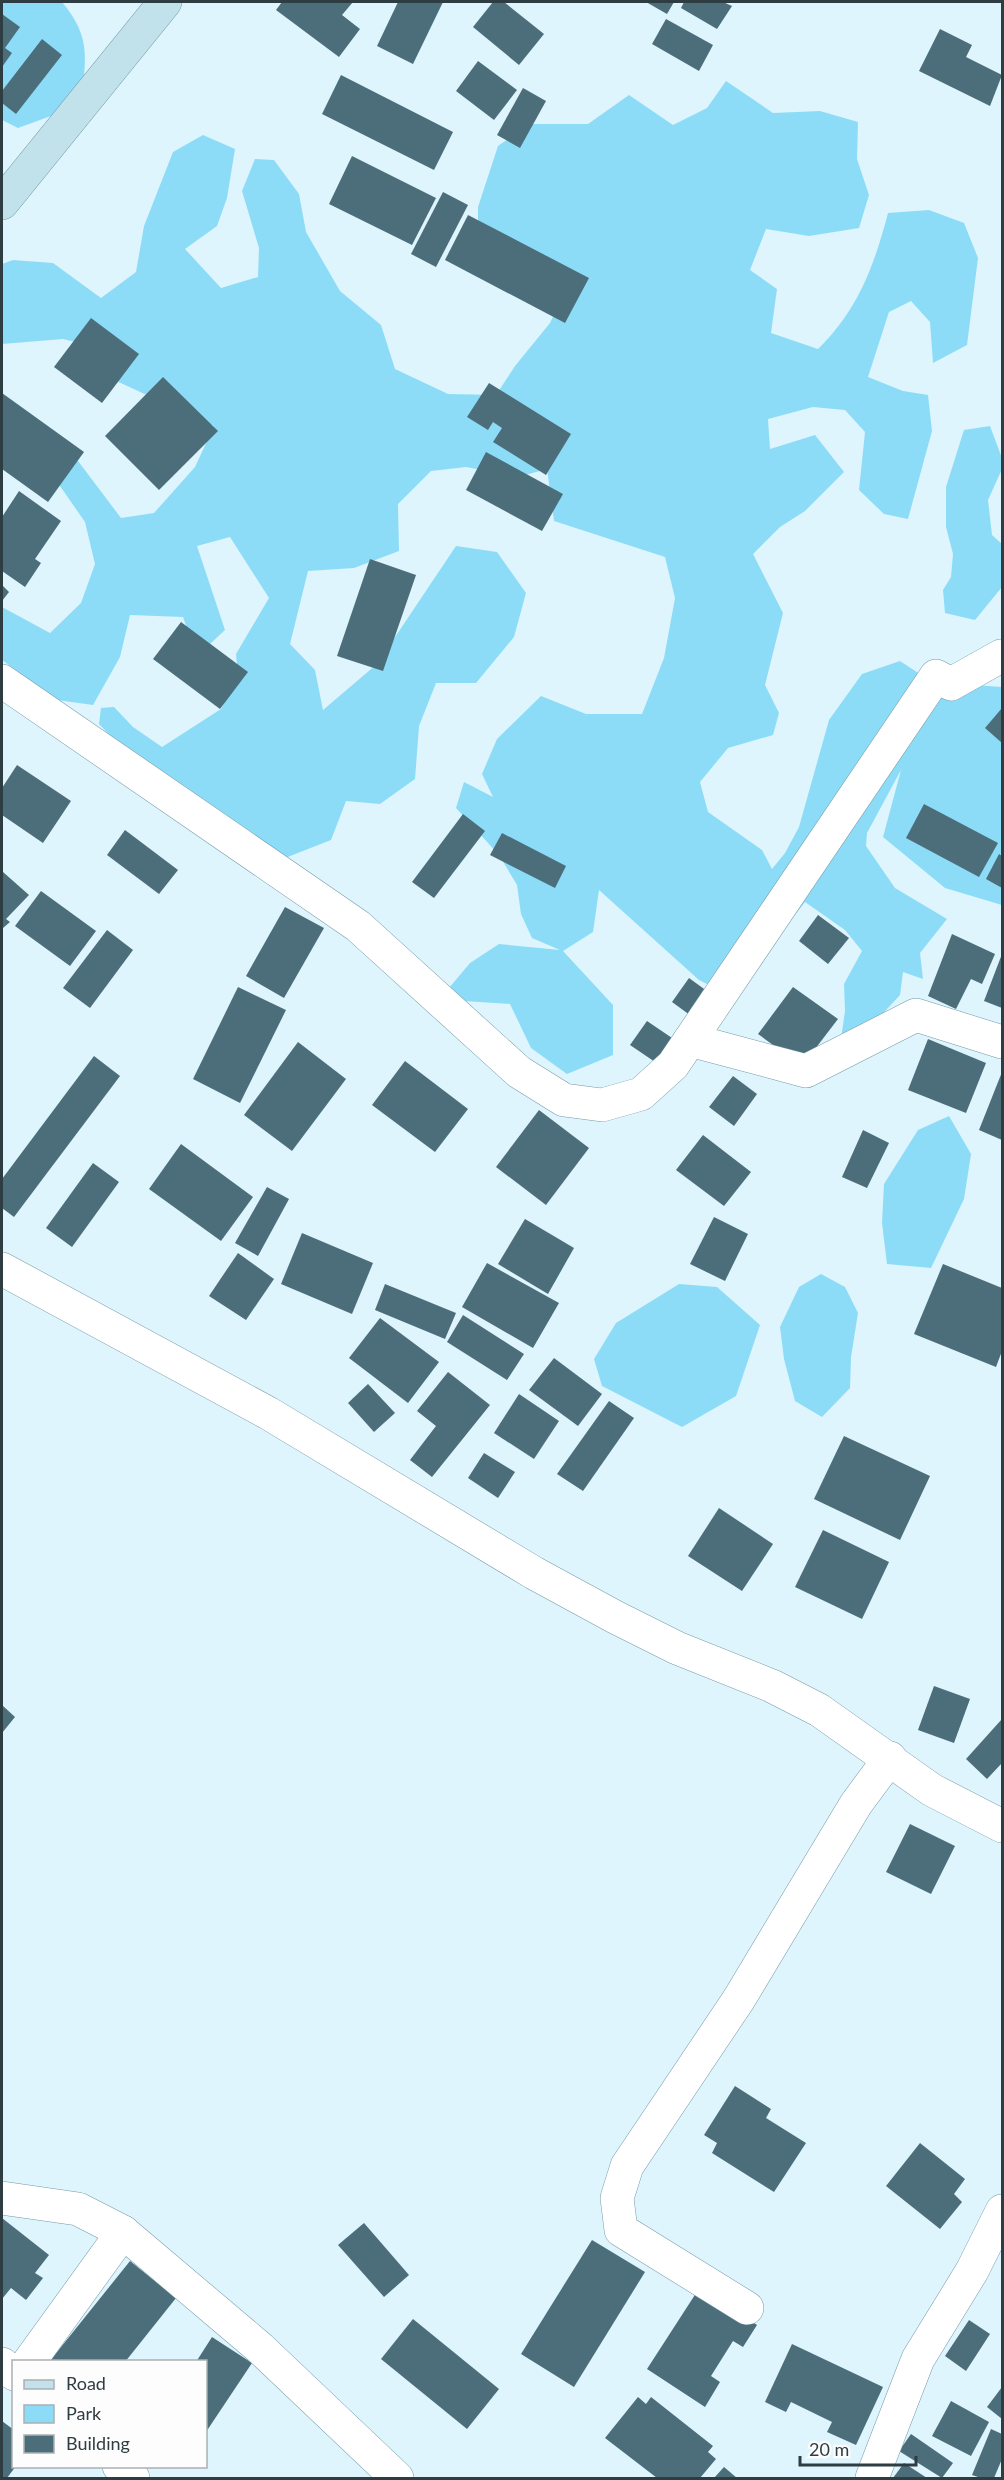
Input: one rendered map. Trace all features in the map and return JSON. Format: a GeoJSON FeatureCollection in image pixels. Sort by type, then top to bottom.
{"type":"FeatureCollection","features":[{"type":"Feature","properties":{"kind":"main road"},"geometry":{"type":"LineString","coordinates":[[2,203],[165,2]]}},
{"type":"Feature","properties":{"kind":"street"},"geometry":{"type":"LineString","coordinates":[[2,681],[358,926],[519,1072],[564,1100],[602,1105],[641,1094],[673,1065],[936,676],[951,684],[1001,656],[1002,658]]}},
{"type":"Feature","properties":{"kind":"street"},"geometry":{"type":"LineString","coordinates":[[690,1040],[806,1071],[916,1015],[1002,1042]]}},
{"type":"Feature","properties":{"kind":"street"},"geometry":{"type":"LineString","coordinates":[[2,1269],[268,1413],[534,1574],[677,1648],[772,1686],[819,1710],[890,1758],[932,1790],[1002,1826]]}},
{"type":"Feature","properties":{"kind":"street"},"geometry":{"type":"LineString","coordinates":[[747,2308],[621,2230],[617,2198],[627,2166],[739,1999],[856,1804],[890,1758]]}},
{"type":"Feature","properties":{"kind":"street"},"geometry":{"type":"LineString","coordinates":[[2,2198],[78,2209],[123,2232],[260,2348],[397,2478]]}},
{"type":"Feature","properties":{"kind":"street"},"geometry":{"type":"LineString","coordinates":[[872,2478],[918,2359],[972,2271],[1002,2211]]}},
{"type":"Feature","properties":{"kind":"street"},"geometry":{"type":"LineString","coordinates":[[29,2360],[123,2232]]}},
{"type":"Feature","properties":{"kind":"street"},"geometry":{"type":"LineString","coordinates":[[121,2468],[133,2478]]}},
{"type":"Feature","properties":{"kind":"green space"},"geometry":{"type":"Polygon","coordinates":[[[2,2],[62,2],[72,15],[83,39],[85,51],[81,105],[18,128],[2,120],[2,2]]]}},
{"type":"Feature","properties":{"kind":"green space"},"geometry":{"type":"Polygon","coordinates":[[[726,81],[773,113],[820,111],[858,122],[857,159],[869,195],[859,228],[809,236],[766,229],[750,270],[777,289],[771,333],[818,349],[844,319],[863,286],[877,251],[888,213],[929,210],[964,223],[978,258],[967,345],[933,363],[930,322],[911,301],[889,312],[868,377],[903,391],[928,395],[932,431],[908,519],[884,514],[859,490],[865,432],[845,410],[813,407],[768,419],[770,449],[815,435],[844,472],[805,511],[780,527],[753,554],[783,613],[765,685],[779,713],[773,735],[728,748],[700,782],[708,812],[762,850],[772,869],[785,853],[799,827],[829,720],[862,674],[900,661],[932,682],[1002,687],[1002,905],[945,888],[883,837],[901,770],[867,833],[866,846],[895,888],[947,919],[920,953],[923,979],[903,972],[900,995],[862,1036],[840,1046],[845,1011],[844,984],[862,951],[845,930],[805,902],[731,996],[699,980],[599,890],[593,932],[563,951],[613,1005],[613,1055],[567,1074],[531,1048],[510,1004],[464,1001],[449,988],[470,963],[499,944],[560,950],[532,938],[521,914],[517,885],[499,855],[456,808],[464,782],[493,797],[482,774],[497,739],[541,696],[586,714],[642,714],[664,658],[675,598],[665,557],[554,521],[547,469],[518,477],[466,467],[431,471],[398,504],[399,551],[354,568],[308,571],[290,644],[315,670],[323,710],[377,664],[456,546],[497,552],[526,593],[514,637],[476,683],[436,683],[419,726],[415,779],[380,804],[346,801],[331,840],[280,860],[145,772],[99,724],[101,708],[114,707],[133,727],[162,747],[221,709],[238,676],[236,654],[269,598],[230,537],[197,546],[225,630],[197,656],[183,617],[130,615],[120,657],[93,705],[57,700],[2,660],[2,607],[50,633],[81,603],[95,564],[85,522],[44,463],[69,449],[121,518],[154,513],[195,467],[214,426],[112,379],[109,350],[63,339],[2,344],[2,264],[13,260],[53,263],[101,298],[136,272],[144,226],[173,152],[203,135],[235,149],[227,198],[217,226],[185,249],[221,288],[258,277],[259,248],[242,191],[255,159],[274,160],[299,194],[306,232],[340,291],[381,325],[395,369],[448,394],[496,395],[515,366],[550,323],[570,280],[478,237],[478,207],[498,146],[529,124],[588,124],[629,95],[673,125],[707,108],[726,81]]]}},
{"type":"Feature","properties":{"kind":"green space"},"geometry":{"type":"Polygon","coordinates":[[[990,426],[1002,458],[1002,469],[988,500],[992,535],[1002,544],[1002,587],[975,620],[945,613],[943,590],[951,577],[953,554],[946,527],[946,487],[964,430],[990,426]]]}},
{"type":"Feature","properties":{"kind":"green space"},"geometry":{"type":"Polygon","coordinates":[[[949,1116],[971,1154],[964,1199],[931,1268],[887,1264],[882,1223],[884,1184],[918,1130],[949,1116]]]}},
{"type":"Feature","properties":{"kind":"green space"},"geometry":{"type":"Polygon","coordinates":[[[821,1274],[845,1287],[858,1313],[851,1357],[850,1388],[822,1417],[795,1401],[784,1359],[780,1327],[799,1287],[821,1274]]]}},
{"type":"Feature","properties":{"kind":"green space"},"geometry":{"type":"Polygon","coordinates":[[[679,1284],[717,1287],[760,1325],[736,1396],[682,1427],[602,1386],[594,1359],[616,1323],[679,1284]]]}},
{"type":"Feature","properties":{"kind":"building"},"geometry":{"type":"Polygon","coordinates":[[[282,2],[353,2],[342,15],[360,29],[339,57],[276,10],[282,2]]]}},
{"type":"Feature","properties":{"kind":"building"},"geometry":{"type":"Polygon","coordinates":[[[398,2],[443,2],[413,64],[377,46],[398,2]]]}},
{"type":"Feature","properties":{"kind":"building"},"geometry":{"type":"Polygon","coordinates":[[[493,2],[504,2],[544,34],[519,65],[473,27],[493,2]]]}},
{"type":"Feature","properties":{"kind":"building"},"geometry":{"type":"Polygon","coordinates":[[[646,2],[674,2],[667,14],[646,2]]]}},
{"type":"Feature","properties":{"kind":"building"},"geometry":{"type":"Polygon","coordinates":[[[684,2],[723,2],[732,6],[717,29],[681,8],[684,2]]]}},
{"type":"Feature","properties":{"kind":"building"},"geometry":{"type":"Polygon","coordinates":[[[2,14],[20,27],[5,48],[12,53],[2,67],[2,14]]]}},
{"type":"Feature","properties":{"kind":"building"},"geometry":{"type":"Polygon","coordinates":[[[666,19],[713,45],[699,71],[652,44],[666,19]]]}},
{"type":"Feature","properties":{"kind":"building"},"geometry":{"type":"Polygon","coordinates":[[[940,29],[972,45],[966,57],[1002,75],[990,106],[919,71],[940,29]]]}},
{"type":"Feature","properties":{"kind":"building"},"geometry":{"type":"Polygon","coordinates":[[[42,39],[62,55],[16,114],[2,103],[2,91],[42,39]]]}},
{"type":"Feature","properties":{"kind":"building"},"geometry":{"type":"Polygon","coordinates":[[[478,61],[517,90],[494,120],[456,91],[478,61]]]}},
{"type":"Feature","properties":{"kind":"building"},"geometry":{"type":"Polygon","coordinates":[[[341,75],[453,132],[434,170],[322,114],[341,75]]]}},
{"type":"Feature","properties":{"kind":"building"},"geometry":{"type":"Polygon","coordinates":[[[523,88],[546,101],[520,148],[497,135],[523,88]]]}},
{"type":"Feature","properties":{"kind":"building"},"geometry":{"type":"Polygon","coordinates":[[[352,156],[436,198],[412,245],[329,204],[352,156]]]}},
{"type":"Feature","properties":{"kind":"building"},"geometry":{"type":"Polygon","coordinates":[[[443,192],[468,205],[436,267],[411,254],[443,192]]]}},
{"type":"Feature","properties":{"kind":"building"},"geometry":{"type":"Polygon","coordinates":[[[468,215],[589,278],[565,323],[445,260],[468,215]]]}},
{"type":"Feature","properties":{"kind":"building"},"geometry":{"type":"Polygon","coordinates":[[[91,318],[139,354],[102,403],[54,367],[91,318]]]}},
{"type":"Feature","properties":{"kind":"building"},"geometry":{"type":"Polygon","coordinates":[[[163,377],[218,431],[159,490],[105,436],[163,377]]]}},
{"type":"Feature","properties":{"kind":"building"},"geometry":{"type":"Polygon","coordinates":[[[489,383],[571,434],[546,475],[493,442],[502,428],[493,422],[488,430],[467,417],[489,383]]]}},
{"type":"Feature","properties":{"kind":"building"},"geometry":{"type":"Polygon","coordinates":[[[2,393],[84,452],[48,502],[2,469],[2,393]]]}},
{"type":"Feature","properties":{"kind":"building"},"geometry":{"type":"Polygon","coordinates":[[[486,452],[563,494],[542,531],[466,490],[486,452]]]}},
{"type":"Feature","properties":{"kind":"building"},"geometry":{"type":"Polygon","coordinates":[[[19,491],[61,521],[35,559],[41,563],[25,587],[2,571],[2,517],[19,491]]]}},
{"type":"Feature","properties":{"kind":"building"},"geometry":{"type":"Polygon","coordinates":[[[370,559],[416,575],[383,671],[337,656],[370,559]]]}},
{"type":"Feature","properties":{"kind":"building"},"geometry":{"type":"Polygon","coordinates":[[[2,585],[9,592],[2,601],[2,585]]]}},
{"type":"Feature","properties":{"kind":"building"},"geometry":{"type":"Polygon","coordinates":[[[181,622],[248,672],[220,709],[153,659],[181,622]]]}},
{"type":"Feature","properties":{"kind":"building"},"geometry":{"type":"Polygon","coordinates":[[[1002,708],[1002,743],[985,728],[1002,708]]]}},
{"type":"Feature","properties":{"kind":"building"},"geometry":{"type":"Polygon","coordinates":[[[17,765],[71,801],[43,843],[2,815],[2,788],[17,765]]]}},
{"type":"Feature","properties":{"kind":"building"},"geometry":{"type":"Polygon","coordinates":[[[924,804],[998,843],[979,877],[906,838],[924,804]]]}},
{"type":"Feature","properties":{"kind":"building"},"geometry":{"type":"Polygon","coordinates":[[[463,814],[485,831],[434,898],[412,882],[463,814]]]}},
{"type":"Feature","properties":{"kind":"building"},"geometry":{"type":"Polygon","coordinates":[[[125,830],[178,870],[159,894],[107,855],[125,830]]]}},
{"type":"Feature","properties":{"kind":"building"},"geometry":{"type":"Polygon","coordinates":[[[502,833],[566,866],[555,888],[490,855],[502,833]]]}},
{"type":"Feature","properties":{"kind":"building"},"geometry":{"type":"Polygon","coordinates":[[[999,854],[1002,856],[1002,888],[986,879],[999,854]]]}},
{"type":"Feature","properties":{"kind":"building"},"geometry":{"type":"Polygon","coordinates":[[[3,872],[29,895],[6,919],[10,922],[3,928],[3,872]]]}},
{"type":"Feature","properties":{"kind":"building"},"geometry":{"type":"Polygon","coordinates":[[[41,891],[96,931],[70,966],[15,926],[41,891]]]}},
{"type":"Feature","properties":{"kind":"building"},"geometry":{"type":"Polygon","coordinates":[[[285,907],[324,928],[284,998],[246,976],[285,907]]]}},
{"type":"Feature","properties":{"kind":"building"},"geometry":{"type":"Polygon","coordinates":[[[818,915],[849,938],[828,964],[799,941],[818,915]]]}},
{"type":"Feature","properties":{"kind":"building"},"geometry":{"type":"Polygon","coordinates":[[[107,930],[133,950],[90,1008],[63,988],[107,930]]]}},
{"type":"Feature","properties":{"kind":"building"},"geometry":{"type":"Polygon","coordinates":[[[952,934],[995,954],[982,984],[971,979],[956,1009],[928,996],[952,934]]]}},
{"type":"Feature","properties":{"kind":"building"},"geometry":{"type":"Polygon","coordinates":[[[1002,954],[1002,1008],[984,1001],[1002,954]]]}},
{"type":"Feature","properties":{"kind":"building"},"geometry":{"type":"Polygon","coordinates":[[[689,978],[711,994],[694,1018],[672,1002],[689,978]]]}},
{"type":"Feature","properties":{"kind":"building"},"geometry":{"type":"Polygon","coordinates":[[[238,987],[286,1010],[240,1103],[193,1079],[238,987]]]}},
{"type":"Feature","properties":{"kind":"building"},"geometry":{"type":"Polygon","coordinates":[[[793,987],[838,1019],[802,1066],[758,1034],[793,987]]]}},
{"type":"Feature","properties":{"kind":"building"},"geometry":{"type":"Polygon","coordinates":[[[647,1021],[675,1040],[658,1064],[630,1045],[647,1021]]]}},
{"type":"Feature","properties":{"kind":"building"},"geometry":{"type":"Polygon","coordinates":[[[928,1039],[986,1063],[966,1113],[908,1090],[928,1039]]]}},
{"type":"Feature","properties":{"kind":"building"},"geometry":{"type":"Polygon","coordinates":[[[298,1042],[346,1079],[292,1151],[244,1115],[298,1042]]]}},
{"type":"Feature","properties":{"kind":"building"},"geometry":{"type":"Polygon","coordinates":[[[94,1056],[120,1076],[14,1217],[2,1208],[2,1179],[94,1056]]]}},
{"type":"Feature","properties":{"kind":"building"},"geometry":{"type":"Polygon","coordinates":[[[405,1061],[468,1109],[435,1152],[372,1105],[405,1061]]]}},
{"type":"Feature","properties":{"kind":"building"},"geometry":{"type":"Polygon","coordinates":[[[1002,1072],[1002,1140],[979,1130],[1002,1072]]]}},
{"type":"Feature","properties":{"kind":"building"},"geometry":{"type":"Polygon","coordinates":[[[733,1076],[757,1094],[734,1126],[709,1107],[733,1076]]]}},
{"type":"Feature","properties":{"kind":"building"},"geometry":{"type":"Polygon","coordinates":[[[539,1110],[589,1148],[546,1205],[496,1167],[539,1110]]]}},
{"type":"Feature","properties":{"kind":"building"},"geometry":{"type":"Polygon","coordinates":[[[863,1130],[889,1143],[867,1188],[842,1177],[863,1130]]]}},
{"type":"Feature","properties":{"kind":"building"},"geometry":{"type":"Polygon","coordinates":[[[703,1135],[751,1172],[724,1206],[676,1170],[703,1135]]]}},
{"type":"Feature","properties":{"kind":"building"},"geometry":{"type":"Polygon","coordinates":[[[181,1144],[253,1197],[221,1241],[149,1189],[181,1144]]]}},
{"type":"Feature","properties":{"kind":"building"},"geometry":{"type":"Polygon","coordinates":[[[93,1163],[119,1182],[72,1247],[46,1228],[93,1163]]]}},
{"type":"Feature","properties":{"kind":"building"},"geometry":{"type":"Polygon","coordinates":[[[267,1187],[289,1199],[258,1256],[235,1243],[267,1187]]]}},
{"type":"Feature","properties":{"kind":"building"},"geometry":{"type":"Polygon","coordinates":[[[714,1217],[748,1234],[725,1281],[690,1264],[714,1217]]]}},
{"type":"Feature","properties":{"kind":"building"},"geometry":{"type":"Polygon","coordinates":[[[525,1219],[574,1248],[548,1294],[498,1264],[525,1219]]]}},
{"type":"Feature","properties":{"kind":"building"},"geometry":{"type":"Polygon","coordinates":[[[302,1233],[373,1263],[352,1314],[281,1284],[302,1233]]]}},
{"type":"Feature","properties":{"kind":"building"},"geometry":{"type":"Polygon","coordinates":[[[238,1253],[274,1279],[246,1320],[209,1296],[238,1253]]]}},
{"type":"Feature","properties":{"kind":"building"},"geometry":{"type":"Polygon","coordinates":[[[487,1263],[559,1303],[533,1348],[462,1307],[487,1263]]]}},
{"type":"Feature","properties":{"kind":"building"},"geometry":{"type":"Polygon","coordinates":[[[943,1264],[1002,1288],[1002,1351],[996,1367],[914,1334],[943,1264]]]}},
{"type":"Feature","properties":{"kind":"building"},"geometry":{"type":"Polygon","coordinates":[[[385,1284],[456,1313],[445,1339],[375,1310],[385,1284]]]}},
{"type":"Feature","properties":{"kind":"building"},"geometry":{"type":"Polygon","coordinates":[[[463,1315],[524,1354],[507,1380],[447,1342],[463,1315]]]}},
{"type":"Feature","properties":{"kind":"building"},"geometry":{"type":"Polygon","coordinates":[[[380,1318],[439,1362],[408,1403],[349,1358],[380,1318]]]}},
{"type":"Feature","properties":{"kind":"building"},"geometry":{"type":"Polygon","coordinates":[[[554,1358],[602,1394],[578,1426],[529,1390],[554,1358]]]}},
{"type":"Feature","properties":{"kind":"building"},"geometry":{"type":"Polygon","coordinates":[[[448,1372],[490,1405],[432,1477],[410,1460],[436,1426],[417,1411],[448,1372]]]}},
{"type":"Feature","properties":{"kind":"building"},"geometry":{"type":"Polygon","coordinates":[[[368,1384],[395,1413],[374,1432],[348,1403],[368,1384]]]}},
{"type":"Feature","properties":{"kind":"building"},"geometry":{"type":"Polygon","coordinates":[[[519,1394],[559,1421],[534,1459],[494,1433],[519,1394]]]}},
{"type":"Feature","properties":{"kind":"building"},"geometry":{"type":"Polygon","coordinates":[[[609,1401],[634,1418],[583,1491],[557,1474],[609,1401]]]}},
{"type":"Feature","properties":{"kind":"building"},"geometry":{"type":"Polygon","coordinates":[[[844,1436],[930,1476],[900,1540],[814,1499],[844,1436]]]}},
{"type":"Feature","properties":{"kind":"building"},"geometry":{"type":"Polygon","coordinates":[[[484,1453],[515,1472],[498,1498],[468,1478],[484,1453]]]}},
{"type":"Feature","properties":{"kind":"building"},"geometry":{"type":"Polygon","coordinates":[[[719,1508],[773,1544],[742,1591],[688,1556],[719,1508]]]}},
{"type":"Feature","properties":{"kind":"building"},"geometry":{"type":"Polygon","coordinates":[[[823,1530],[889,1562],[862,1619],[795,1587],[823,1530]]]}},
{"type":"Feature","properties":{"kind":"building"},"geometry":{"type":"Polygon","coordinates":[[[934,1686],[970,1699],[954,1743],[918,1730],[934,1686]]]}},
{"type":"Feature","properties":{"kind":"building"},"geometry":{"type":"Polygon","coordinates":[[[2,1705],[15,1717],[2,1733],[2,1705]]]}},
{"type":"Feature","properties":{"kind":"building"},"geometry":{"type":"Polygon","coordinates":[[[1002,1719],[1002,1763],[987,1779],[966,1759],[1002,1719]]]}},
{"type":"Feature","properties":{"kind":"building"},"geometry":{"type":"Polygon","coordinates":[[[910,1824],[955,1846],[931,1894],[886,1872],[910,1824]]]}},
{"type":"Feature","properties":{"kind":"building"},"geometry":{"type":"Polygon","coordinates":[[[735,2086],[771,2109],[766,2118],[806,2143],[774,2192],[712,2153],[717,2143],[704,2135],[735,2086]]]}},
{"type":"Feature","properties":{"kind":"building"},"geometry":{"type":"Polygon","coordinates":[[[920,2143],[965,2179],[954,2194],[962,2202],[940,2229],[886,2186],[920,2143]]]}},
{"type":"Feature","properties":{"kind":"building"},"geometry":{"type":"Polygon","coordinates":[[[2,2218],[49,2255],[35,2273],[43,2278],[26,2300],[11,2288],[2,2299],[2,2218]]]}},
{"type":"Feature","properties":{"kind":"building"},"geometry":{"type":"Polygon","coordinates":[[[364,2223],[409,2275],[384,2297],[338,2245],[364,2223]]]}},
{"type":"Feature","properties":{"kind":"building"},"geometry":{"type":"Polygon","coordinates":[[[592,2240],[645,2272],[574,2387],[521,2354],[592,2240]]]}},
{"type":"Feature","properties":{"kind":"building"},"geometry":{"type":"Polygon","coordinates":[[[130,2261],[176,2298],[127,2360],[51,2360],[130,2261]]]}},
{"type":"Feature","properties":{"kind":"building"},"geometry":{"type":"Polygon","coordinates":[[[700,2287],[757,2325],[743,2347],[733,2341],[711,2376],[720,2382],[705,2407],[647,2369],[700,2287]]]}},
{"type":"Feature","properties":{"kind":"building"},"geometry":{"type":"Polygon","coordinates":[[[413,2319],[499,2389],[467,2429],[381,2359],[413,2319]]]}},
{"type":"Feature","properties":{"kind":"building"},"geometry":{"type":"Polygon","coordinates":[[[969,2320],[990,2334],[966,2371],[945,2356],[969,2320]]]}},
{"type":"Feature","properties":{"kind":"building"},"geometry":{"type":"Polygon","coordinates":[[[212,2337],[252,2363],[207,2430],[207,2360],[197,2360],[212,2337]]]}},
{"type":"Feature","properties":{"kind":"building"},"geometry":{"type":"Polygon","coordinates":[[[792,2344],[883,2387],[856,2445],[827,2432],[832,2422],[791,2402],[786,2412],[765,2402],[792,2344]]]}},
{"type":"Feature","properties":{"kind":"building"},"geometry":{"type":"Polygon","coordinates":[[[1002,2387],[1002,2419],[987,2407],[1002,2387]]]}},
{"type":"Feature","properties":{"kind":"building"},"geometry":{"type":"Polygon","coordinates":[[[638,2397],[646,2404],[651,2397],[713,2446],[708,2452],[716,2459],[700,2478],[657,2478],[605,2438],[638,2397]]]}},
{"type":"Feature","properties":{"kind":"building"},"geometry":{"type":"Polygon","coordinates":[[[951,2401],[989,2422],[971,2456],[932,2436],[951,2401]]]}},
{"type":"Feature","properties":{"kind":"building"},"geometry":{"type":"Polygon","coordinates":[[[2,2421],[12,2428],[12,2468],[14,2468],[7,2478],[2,2478],[2,2421]]]}},
{"type":"Feature","properties":{"kind":"building"},"geometry":{"type":"Polygon","coordinates":[[[991,2429],[1002,2434],[1002,2459],[994,2478],[981,2478],[972,2475],[991,2429]]]}},
{"type":"Feature","properties":{"kind":"building"},"geometry":{"type":"Polygon","coordinates":[[[911,2434],[953,2463],[942,2478],[899,2451],[911,2434]]]}},
{"type":"Feature","properties":{"kind":"building"},"geometry":{"type":"Polygon","coordinates":[[[904,2463],[927,2478],[893,2478],[904,2463]]]}},
{"type":"Feature","properties":{"kind":"building"},"geometry":{"type":"Polygon","coordinates":[[[724,2467],[737,2478],[714,2478],[724,2467]]]}}]}
